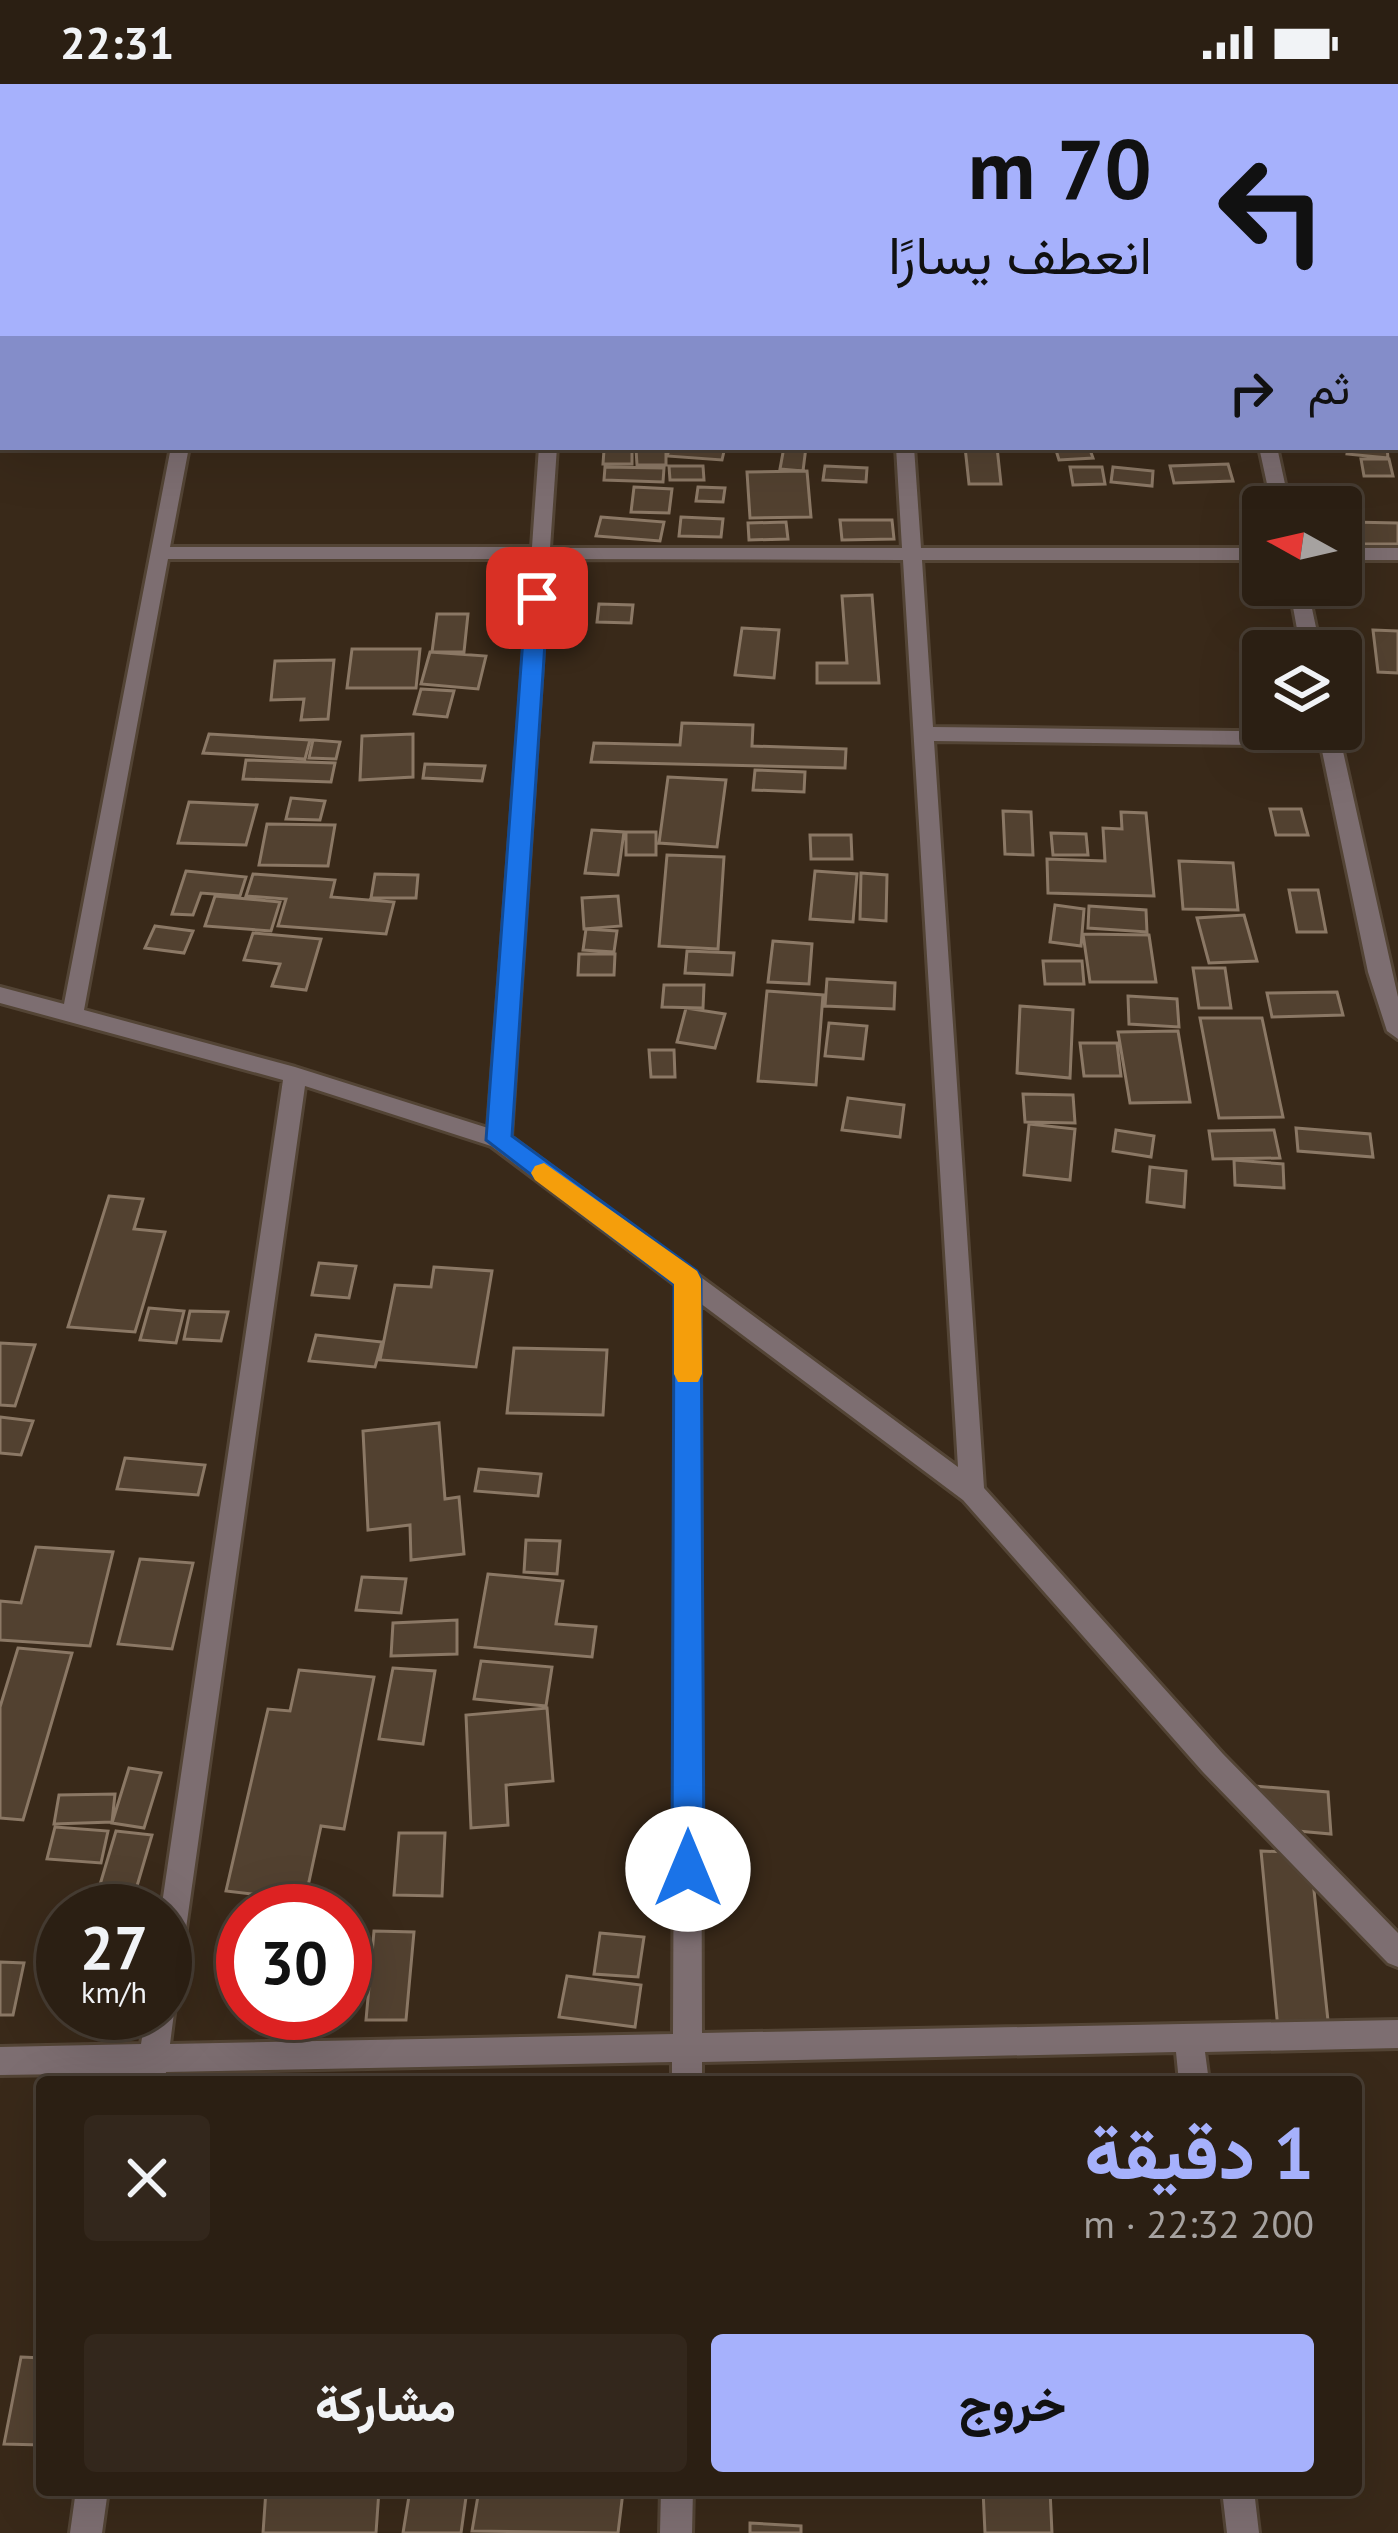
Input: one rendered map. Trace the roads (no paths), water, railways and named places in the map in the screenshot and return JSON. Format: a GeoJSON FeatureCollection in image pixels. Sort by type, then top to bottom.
{"type":"FeatureCollection","features":[{"type":"Feature","properties":{"kind":"street"},"geometry":{"type":"LineString","coordinates":[[73,1012],[179,450]]}},
{"type":"Feature","properties":{"kind":"street"},"geometry":{"type":"LineString","coordinates":[[499,1140],[548,450]]}},
{"type":"Feature","properties":{"kind":"street"},"geometry":{"type":"LineString","coordinates":[[905,450],[973,1492]]}},
{"type":"Feature","properties":{"kind":"street"},"geometry":{"type":"LineString","coordinates":[[1269,450],[1276,486]]}},
{"type":"Feature","properties":{"kind":"street"},"geometry":{"type":"LineString","coordinates":[[160,553],[1242,554]]}},
{"type":"Feature","properties":{"kind":"street"},"geometry":{"type":"LineString","coordinates":[[1362,554],[1398,554]]}},
{"type":"Feature","properties":{"kind":"street"},"geometry":{"type":"LineString","coordinates":[[923,734],[1242,734]]}},
{"type":"Feature","properties":{"kind":"street"},"geometry":{"type":"LineString","coordinates":[[1333,750],[1389,972],[1398,1031]]}},
{"type":"Feature","properties":{"kind":"street"},"geometry":{"type":"LineString","coordinates":[[0,995],[295,1075],[499,1140],[973,1492],[1213,1762],[1398,1953]]}},
{"type":"Feature","properties":{"kind":"street"},"geometry":{"type":"LineString","coordinates":[[179,1884],[295,1075]]}},
{"type":"Feature","properties":{"kind":"street"},"geometry":{"type":"LineString","coordinates":[[687,2076],[688,1279]]}},
{"type":"Feature","properties":{"kind":"street"},"geometry":{"type":"LineString","coordinates":[[0,2061],[152,2070],[688,2050],[1398,2034]]}},
{"type":"Feature","properties":{"kind":"street"},"geometry":{"type":"LineString","coordinates":[[1189,2038],[1193,2076]]}},
{"type":"Feature","properties":{"kind":"street"},"geometry":{"type":"LineString","coordinates":[[152,2070],[156,2040]]}},
{"type":"Feature","properties":{"kind":"street"},"geometry":{"type":"LineString","coordinates":[[86,2533],[91,2496]]}},
{"type":"Feature","properties":{"kind":"street"},"geometry":{"type":"LineString","coordinates":[[676,2533],[677,2496]]}},
{"type":"Feature","properties":{"kind":"street"},"geometry":{"type":"LineString","coordinates":[[1239,2496],[1243,2533]]}}]}
